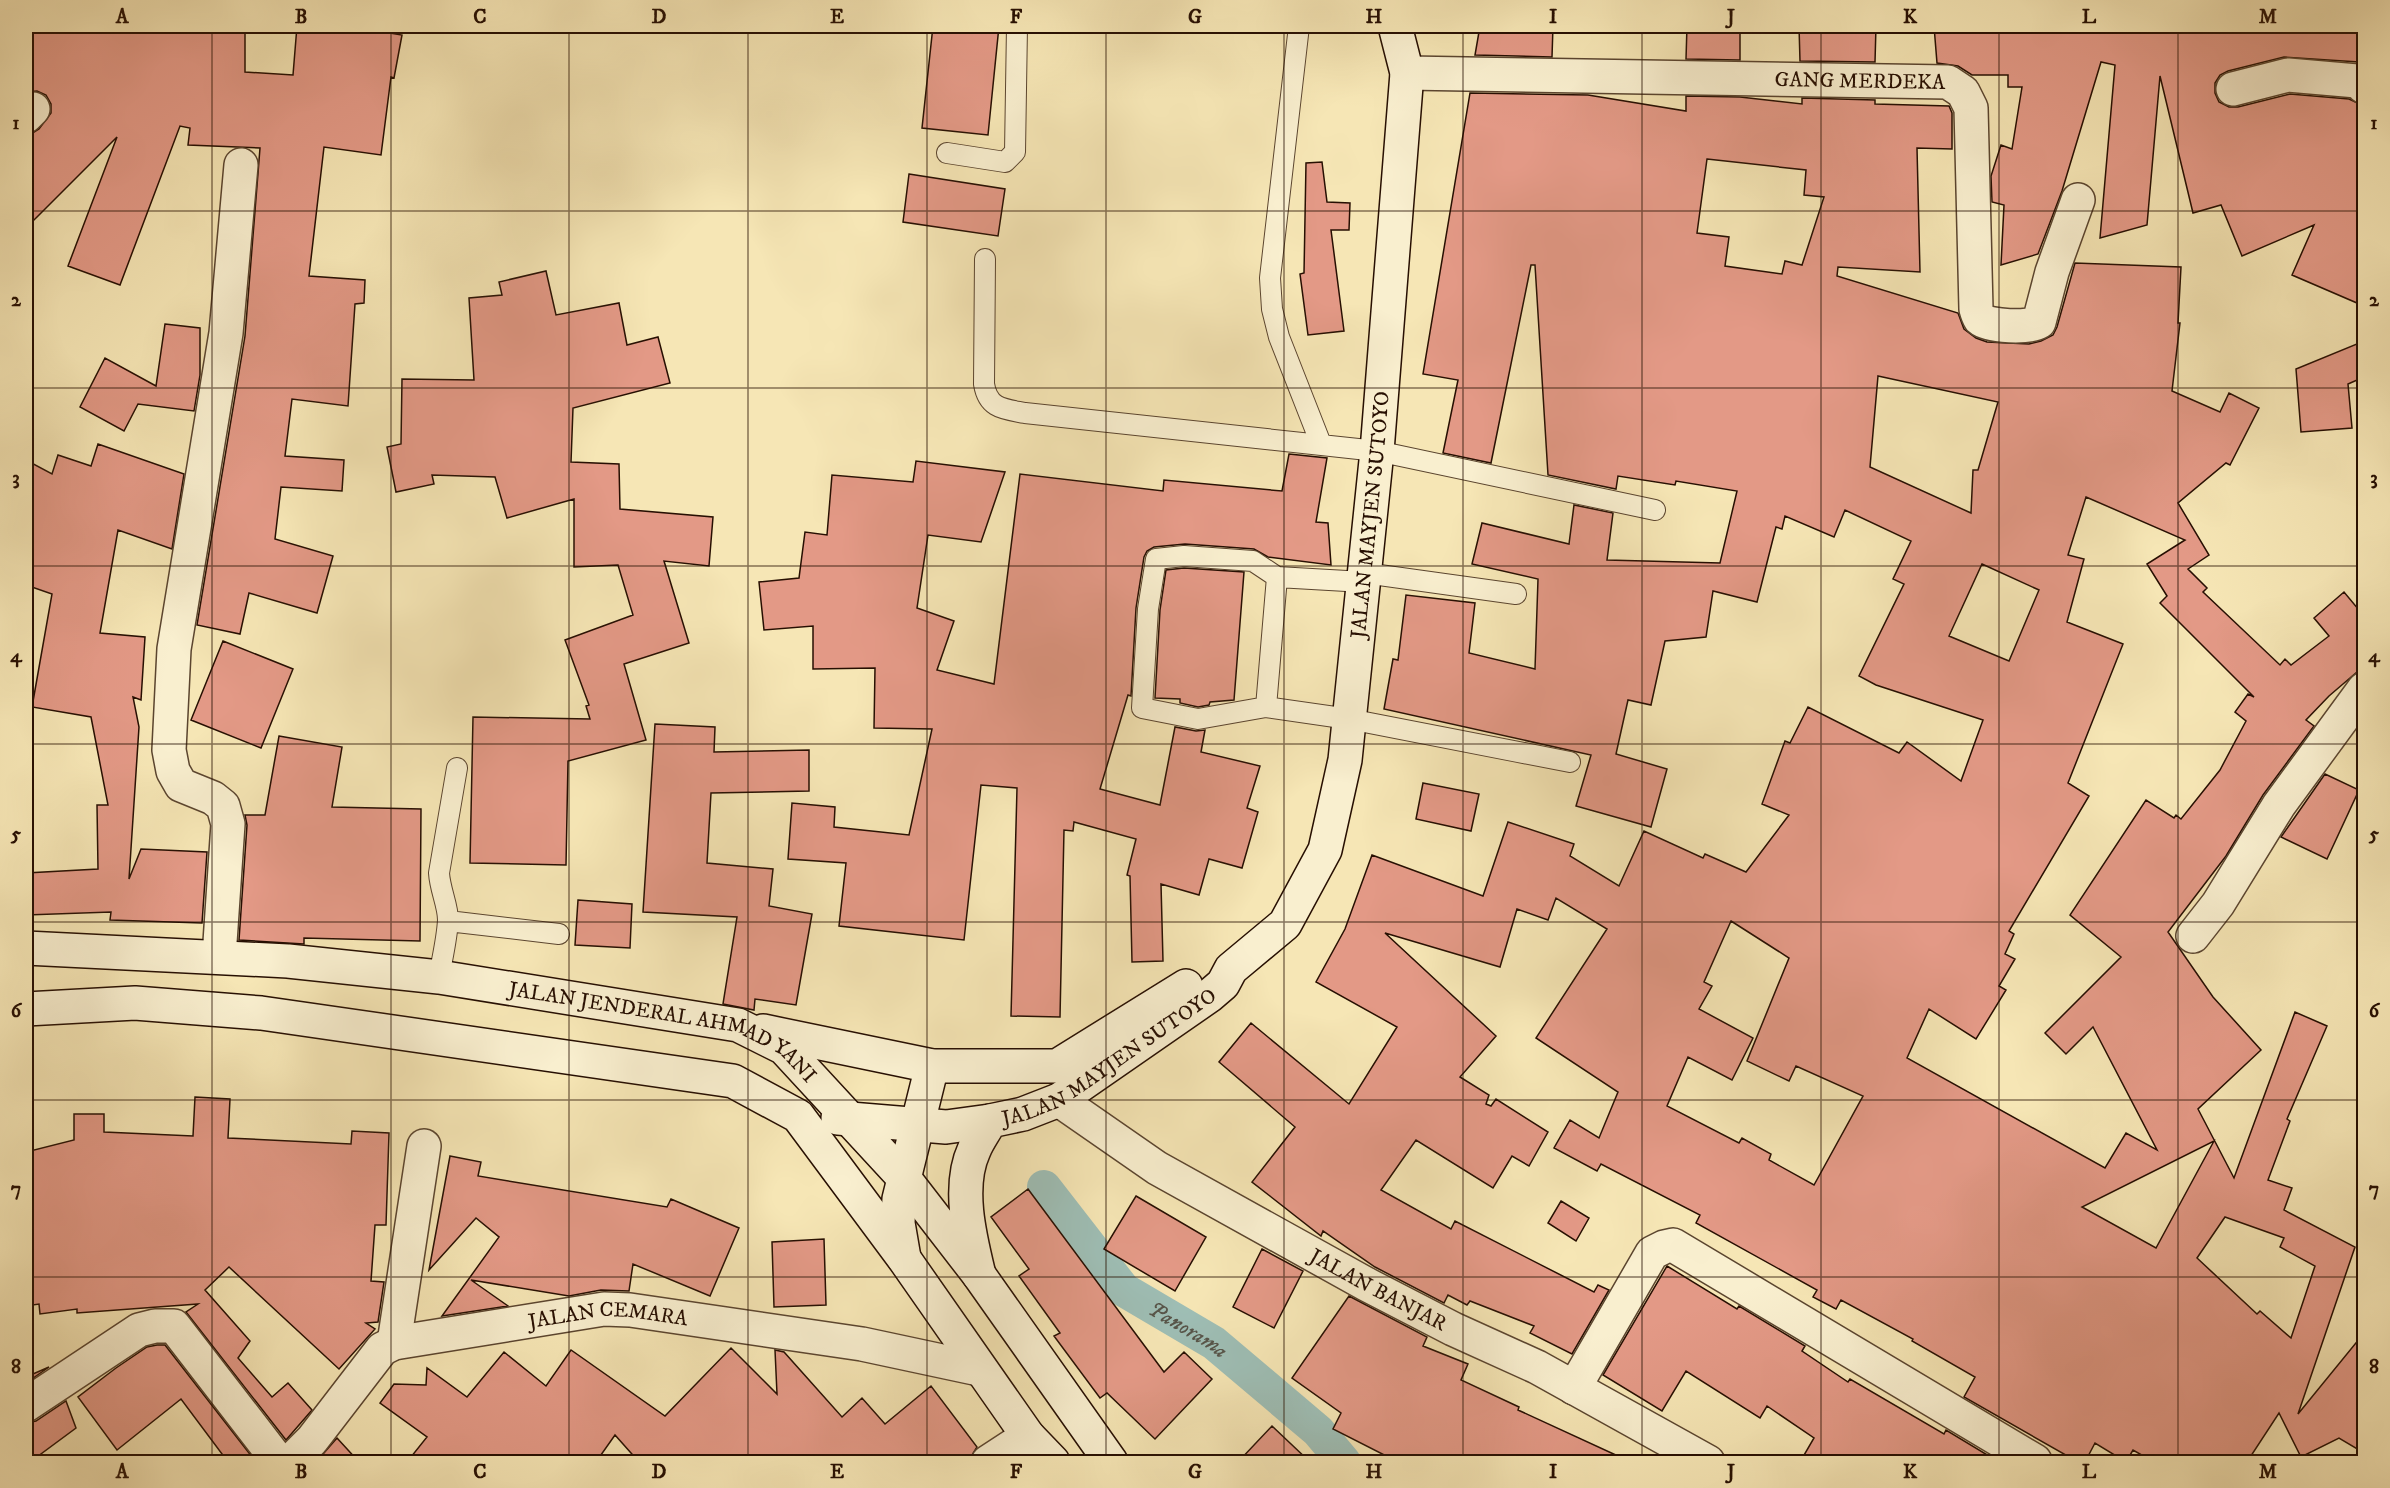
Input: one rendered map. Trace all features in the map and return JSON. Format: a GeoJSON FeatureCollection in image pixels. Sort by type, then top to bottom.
{"type":"FeatureCollection","features":[{"type":"Feature","properties":{"kind":"main road","name":"JALAN MAYJEN SUTOYO"},"geometry":{"type":"LineString","coordinates":[[979,1275],[969,1229],[966,1187],[973,1152],[990,1121],[1023,1113],[1059,1100],[1209,996],[1223,984],[1231,969],[1285,924],[1325,850],[1345,760],[1377,451],[1407,73],[1395,26]]}},
{"type":"Feature","properties":{"kind":"main road","name":"GANG MERDEKA"},"geometry":{"type":"LineString","coordinates":[[1407,73],[1948,82],[1963,92],[1971,108],[1976,309],[1980,318],[1987,322],[2022,327],[2033,326],[2039,322],[2052,272],[2078,200]]}},
{"type":"Feature","properties":{"kind":"main road"},"geometry":{"type":"LineString","coordinates":[[2233,89],[2288,75],[2357,81],[2364,87]]}},
{"type":"Feature","properties":{"kind":"main road"},"geometry":{"type":"LineString","coordinates":[[219,957],[228,824],[226,812],[223,806],[213,798],[181,785],[173,771],[169,750],[174,649],[226,333],[241,165]]}},
{"type":"Feature","properties":{"kind":"main road"},"geometry":{"type":"LineString","coordinates":[[2193,936],[2218,904],[2279,805],[2364,689]]}},
{"type":"Feature","properties":{"kind":"main road","name":"JALAN JENDERAL AHMAD YANI"},"geometry":{"type":"LineString","coordinates":[[26,948],[288,961],[439,977],[738,1025],[784,1048],[904,1178],[979,1275],[1111,1462]]}},
{"type":"Feature","properties":{"kind":"main road","name":"JALAN MAYJEN SUTOYO"},"geometry":{"type":"LineString","coordinates":[[738,1025],[932,1066],[1057,1066],[1194,982],[1215,972],[1231,969]]}},
{"type":"Feature","properties":{"kind":"main road","name":"JALAN JENDERAL AHMAD YANI"},"geometry":{"type":"LineString","coordinates":[[26,1009],[135,1003],[261,1013],[733,1081],[798,1116],[905,1260],[1028,1436],[1053,1462]]}},
{"type":"Feature","properties":{"kind":"main road"},"geometry":{"type":"LineString","coordinates":[[905,1260],[898,1223],[899,1199],[932,1066]]}},
{"type":"Feature","properties":{"kind":"main road","name":"JALAN BANJAR"},"geometry":{"type":"LineString","coordinates":[[1059,1100],[1157,1168],[1366,1284],[1453,1329],[1537,1367],[1708,1462]]}},
{"type":"Feature","properties":{"kind":"main road"},"geometry":{"type":"LineString","coordinates":[[798,1116],[946,1127],[990,1121]]}},
{"type":"Feature","properties":{"kind":"main road"},"geometry":{"type":"LineString","coordinates":[[291,1462],[312,1440],[382,1349],[394,1343],[424,1146]]}},
{"type":"Feature","properties":{"kind":"main road"},"geometry":{"type":"LineString","coordinates":[[1574,1388],[1652,1253],[1673,1245],[2035,1461]]}},
{"type":"Feature","properties":{"kind":"main road","name":"JALAN CEMARA"},"geometry":{"type":"LineString","coordinates":[[394,1343],[604,1309],[622,1309],[862,1344],[980,1369]]}},
{"type":"Feature","properties":{"kind":"main road"},"geometry":{"type":"LineString","coordinates":[[26,1405],[139,1330],[155,1326],[174,1326],[279,1462]]}},
{"type":"Feature","properties":{"kind":"main road"},"geometry":{"type":"LineString","coordinates":[[988,1462],[1028,1436]]}},
{"type":"Feature","properties":{"kind":"lane"},"geometry":{"type":"LineString","coordinates":[[948,153],[1005,162],[1014,152],[1017,26]]}},
{"type":"Feature","properties":{"kind":"lane"},"geometry":{"type":"LineString","coordinates":[[1299,26],[1270,278],[1272,309],[1279,338],[1321,444]]}},
{"type":"Feature","properties":{"kind":"lane"},"geometry":{"type":"LineString","coordinates":[[985,259],[984,384],[986,397],[995,405],[1025,413],[1377,451],[1655,510]]}},
{"type":"Feature","properties":{"kind":"lane"},"geometry":{"type":"LineString","coordinates":[[1516,594],[1364,578],[1277,577],[1253,561],[1184,556],[1156,560],[1148,609],[1142,708],[1198,718],[1266,707],[1349,720],[1570,762]]}},
{"type":"Feature","properties":{"kind":"lane"},"geometry":{"type":"LineString","coordinates":[[1266,707],[1277,577]]}},
{"type":"Feature","properties":{"kind":"lane"},"geometry":{"type":"LineString","coordinates":[[439,977],[448,921],[440,889],[439,873],[456,768]]}},
{"type":"Feature","properties":{"kind":"lane"},"geometry":{"type":"LineString","coordinates":[[448,921],[559,934]]}},
{"type":"Feature","properties":{"kind":"building"},"geometry":{"type":"Polygon","coordinates":[[[40,26],[245,26],[245,72],[293,75],[297,26],[347,26],[402,35],[394,78],[391,77],[381,155],[324,147],[309,276],[365,280],[364,303],[355,304],[348,406],[292,399],[285,456],[344,460],[342,491],[281,487],[275,539],[333,556],[317,613],[249,593],[240,634],[197,625],[245,336],[260,148],[188,145],[190,128],[180,126],[120,285],[68,266],[117,137],[26,228],[26,134],[39,129],[51,113],[51,104],[46,95],[37,91],[26,92],[26,28],[40,30],[40,26]]]}},
{"type":"Feature","properties":{"kind":"building"},"geometry":{"type":"Polygon","coordinates":[[[933,26],[999,26],[988,135],[922,128],[933,26]]]}},
{"type":"Feature","properties":{"kind":"building"},"geometry":{"type":"Polygon","coordinates":[[[1480,26],[1553,26],[1552,57],[1475,55],[1480,26]]]}},
{"type":"Feature","properties":{"kind":"building"},"geometry":{"type":"Polygon","coordinates":[[[1687,26],[1740,26],[1740,60],[1686,59],[1687,26]]]}},
{"type":"Feature","properties":{"kind":"building"},"geometry":{"type":"Polygon","coordinates":[[[1799,26],[1876,26],[1875,62],[1800,61],[1799,26]]]}},
{"type":"Feature","properties":{"kind":"building"},"geometry":{"type":"Polygon","coordinates":[[[1934,26],[2364,26],[2364,65],[2359,62],[2284,57],[2220,75],[2215,83],[2215,93],[2219,102],[2229,107],[2238,107],[2290,94],[2349,99],[2362,105],[2364,306],[2292,275],[2314,225],[2242,256],[2221,205],[2193,213],[2160,76],[2147,225],[2100,238],[2115,65],[2101,62],[2062,191],[2038,254],[2001,265],[2004,205],[1992,202],[1991,176],[2001,145],[2012,149],[2022,87],[2008,87],[2008,75],[1972,75],[1958,66],[1937,63],[1934,26]]]}},
{"type":"Feature","properties":{"kind":"building"},"geometry":{"type":"Polygon","coordinates":[[[1470,93],[1588,95],[1686,111],[1686,96],[1740,97],[1802,104],[1802,98],[1875,100],[1875,104],[1949,106],[1952,113],[1952,149],[1917,148],[1920,272],[1838,267],[1837,276],[1958,313],[1964,329],[1976,338],[1987,342],[2029,344],[2053,335],[2075,263],[2181,267],[2178,323],[2180,323],[2172,391],[2220,412],[2229,393],[2259,408],[2230,465],[2226,463],[2178,503],[2209,555],[2188,569],[2207,588],[2203,592],[2280,665],[2285,659],[2291,665],[2329,636],[2314,618],[2344,592],[2364,616],[2364,666],[2329,696],[2306,720],[2314,726],[2263,795],[2226,856],[2168,932],[2213,997],[2261,1050],[2198,1109],[2234,1178],[2295,1012],[2327,1026],[2287,1119],[2290,1121],[2268,1180],[2292,1188],[2284,1210],[2355,1247],[2298,1414],[2364,1333],[2364,1453],[2339,1438],[2301,1457],[2279,1413],[2247,1462],[2154,1462],[2133,1450],[2126,1462],[2095,1443],[2085,1462],[2078,1462],[1964,1397],[1975,1377],[1912,1341],[1913,1339],[1841,1300],[1836,1309],[1813,1297],[1817,1290],[1696,1223],[1700,1215],[1601,1164],[1597,1171],[1554,1148],[1570,1120],[1599,1138],[1618,1092],[1536,1038],[1607,929],[1556,898],[1548,920],[1517,909],[1500,967],[1385,933],[1496,1036],[1460,1077],[1489,1095],[1486,1104],[1491,1106],[1496,1099],[1548,1132],[1529,1166],[1512,1156],[1493,1188],[1416,1140],[1381,1190],[1451,1229],[1455,1221],[1594,1292],[1598,1285],[1609,1290],[1572,1354],[1530,1333],[1534,1326],[1470,1301],[1467,1305],[1448,1295],[1444,1303],[1375,1267],[1323,1231],[1321,1236],[1252,1182],[1295,1127],[1219,1062],[1251,1023],[1349,1104],[1397,1027],[1316,982],[1345,929],[1372,855],[1483,896],[1508,822],[1574,844],[1570,856],[1619,886],[1644,831],[1703,858],[1705,854],[1746,872],[1789,815],[1762,804],[1785,741],[1790,743],[1808,707],[1899,753],[1907,742],[1961,781],[1983,720],[1876,685],[1859,676],[1904,584],[1893,579],[1911,541],[1845,510],[1834,537],[1785,516],[1782,529],[1776,527],[1757,602],[1713,591],[1706,637],[1665,641],[1651,705],[1628,700],[1616,754],[1667,769],[1651,827],[1576,806],[1591,755],[1384,709],[1393,659],[1398,660],[1406,595],[1475,603],[1469,653],[1535,669],[1538,579],[1472,564],[1482,523],[1569,544],[1574,505],[1613,513],[1607,560],[1720,563],[1737,491],[1676,481],[1675,485],[1618,476],[1616,489],[1548,475],[1535,265],[1531,265],[1491,463],[1443,453],[1458,380],[1423,374],[1470,93]],[[1707,159],[1697,233],[1729,237],[1725,266],[1782,274],[1785,261],[1802,265],[1824,197],[1804,195],[1806,170],[1707,159]],[[1878,376],[1870,467],[1971,513],[1973,470],[1978,470],[1998,402],[1878,376]],[[2086,497],[2068,555],[2084,559],[2067,622],[2123,644],[2068,783],[2089,796],[2009,931],[2014,934],[2005,954],[2015,959],[1999,986],[2006,990],[1976,1039],[1929,1009],[1907,1058],[2105,1168],[2126,1133],[2157,1150],[2093,1027],[2066,1054],[2045,1033],[2121,957],[2070,915],[2146,800],[2174,818],[2176,815],[2181,819],[2220,770],[2246,721],[2235,712],[2248,694],[2254,697],[2160,603],[2167,596],[2147,564],[2185,540],[2086,497]],[[1982,564],[1949,636],[2009,661],[2039,590],[1982,564]],[[1731,921],[1704,982],[1712,986],[1699,1009],[1753,1038],[1732,1080],[1688,1057],[1667,1106],[1739,1143],[1742,1138],[1771,1154],[1769,1160],[1814,1185],[1863,1096],[1796,1066],[1789,1081],[1747,1061],[1789,958],[1731,921]],[[2214,1141],[2082,1207],[2156,1248],[2214,1141]],[[2225,1217],[2197,1258],[2257,1314],[2260,1311],[2291,1338],[2315,1266],[2280,1247],[2284,1238],[2225,1217]]]}},
{"type":"Feature","properties":{"kind":"building"},"geometry":{"type":"Polygon","coordinates":[[[1322,162],[1327,202],[1350,203],[1349,230],[1331,230],[1344,331],[1308,335],[1300,274],[1304,273],[1306,163],[1322,162]]]}},
{"type":"Feature","properties":{"kind":"building"},"geometry":{"type":"Polygon","coordinates":[[[909,174],[1005,189],[998,236],[903,222],[909,174]]]}},
{"type":"Feature","properties":{"kind":"building"},"geometry":{"type":"Polygon","coordinates":[[[546,271],[556,315],[619,303],[627,345],[658,337],[670,383],[573,408],[571,462],[619,464],[620,509],[713,517],[709,566],[664,561],[689,643],[624,664],[646,740],[568,761],[566,865],[470,863],[473,717],[590,719],[586,706],[589,705],[565,640],[633,615],[618,565],[574,567],[574,499],[507,518],[495,477],[432,475],[434,484],[396,492],[387,447],[401,444],[402,379],[474,380],[469,298],[502,295],[499,282],[546,271]]]}},
{"type":"Feature","properties":{"kind":"building"},"geometry":{"type":"Polygon","coordinates":[[[165,324],[200,328],[200,375],[194,411],[138,404],[124,431],[80,407],[105,358],[156,386],[165,324]]]}},
{"type":"Feature","properties":{"kind":"building"},"geometry":{"type":"Polygon","coordinates":[[[2364,341],[2364,377],[2348,384],[2352,428],[2301,432],[2296,369],[2364,341]]]}},
{"type":"Feature","properties":{"kind":"building"},"geometry":{"type":"Polygon","coordinates":[[[98,444],[184,474],[172,549],[118,530],[100,633],[145,637],[141,700],[133,697],[139,727],[129,879],[141,849],[207,852],[202,923],[110,920],[111,912],[26,915],[26,873],[98,869],[97,805],[108,805],[91,717],[32,707],[52,594],[26,585],[26,460],[52,474],[58,455],[91,466],[98,444]]]}},
{"type":"Feature","properties":{"kind":"building"},"geometry":{"type":"Polygon","coordinates":[[[1289,454],[1327,458],[1316,522],[1328,523],[1331,565],[1268,557],[1254,549],[1185,544],[1154,547],[1147,551],[1144,557],[1136,608],[1131,696],[1128,695],[1100,789],[1160,805],[1175,727],[1196,731],[1205,730],[1201,752],[1260,766],[1247,808],[1258,812],[1242,868],[1209,859],[1199,895],[1161,884],[1163,961],[1132,962],[1130,876],[1127,875],[1136,839],[1074,822],[1073,831],[1064,830],[1060,1017],[1011,1016],[1017,788],[981,785],[964,940],[839,926],[846,863],[788,859],[792,803],[835,807],[834,827],[909,835],[932,729],[874,728],[875,668],[813,669],[813,626],[764,630],[759,582],[799,578],[805,532],[827,535],[832,475],[913,482],[916,461],[1005,472],[981,542],[928,535],[917,608],[954,621],[937,670],[994,684],[1020,474],[1163,491],[1164,480],[1282,491],[1289,454]]]}},
{"type":"Feature","properties":{"kind":"building"},"geometry":{"type":"Polygon","coordinates":[[[1184,568],[1244,572],[1234,700],[1210,702],[1209,705],[1198,707],[1180,703],[1180,699],[1155,698],[1160,610],[1166,570],[1184,568]]]}},
{"type":"Feature","properties":{"kind":"building"},"geometry":{"type":"Polygon","coordinates":[[[223,641],[293,669],[261,748],[191,720],[223,641]]]}},
{"type":"Feature","properties":{"kind":"building"},"geometry":{"type":"Polygon","coordinates":[[[655,724],[715,727],[714,752],[809,750],[809,791],[711,793],[707,863],[773,869],[769,906],[812,914],[796,1005],[755,999],[754,1010],[723,1004],[737,917],[643,912],[655,724]]]}},
{"type":"Feature","properties":{"kind":"building"},"geometry":{"type":"Polygon","coordinates":[[[279,736],[342,747],[332,807],[421,809],[420,941],[304,938],[304,944],[239,940],[247,825],[245,815],[265,815],[279,736]]]}},
{"type":"Feature","properties":{"kind":"building"},"geometry":{"type":"Polygon","coordinates":[[[2325,774],[2359,790],[2327,859],[2281,837],[2325,774]]]}},
{"type":"Feature","properties":{"kind":"building"},"geometry":{"type":"Polygon","coordinates":[[[1423,783],[1479,794],[1471,831],[1416,819],[1423,783]]]}},
{"type":"Feature","properties":{"kind":"building"},"geometry":{"type":"Polygon","coordinates":[[[578,900],[632,904],[630,948],[575,945],[578,900]]]}},
{"type":"Feature","properties":{"kind":"building"},"geometry":{"type":"Polygon","coordinates":[[[195,1097],[230,1099],[228,1138],[351,1144],[352,1131],[389,1133],[386,1225],[375,1225],[371,1281],[384,1282],[378,1322],[366,1323],[375,1329],[339,1369],[229,1267],[205,1290],[250,1341],[238,1358],[272,1397],[288,1383],[312,1410],[286,1440],[186,1312],[198,1304],[77,1313],[77,1309],[40,1314],[39,1304],[26,1306],[26,1152],[74,1140],[74,1114],[104,1114],[104,1132],[193,1136],[195,1097]]]}},
{"type":"Feature","properties":{"kind":"building"},"geometry":{"type":"Polygon","coordinates":[[[450,1156],[481,1162],[478,1176],[667,1207],[671,1199],[739,1228],[710,1296],[633,1264],[629,1291],[601,1290],[569,1296],[471,1280],[508,1306],[442,1316],[499,1237],[476,1218],[429,1270],[450,1156]]]}},
{"type":"Feature","properties":{"kind":"building"},"geometry":{"type":"Polygon","coordinates":[[[1028,1189],[1164,1372],[1184,1352],[1212,1379],[1155,1439],[1107,1393],[1100,1398],[1054,1336],[1060,1333],[1019,1276],[1029,1269],[991,1217],[1028,1189]]]}},
{"type":"Feature","properties":{"kind":"building"},"geometry":{"type":"Polygon","coordinates":[[[1136,1196],[1206,1237],[1175,1291],[1104,1249],[1136,1196]]]}},
{"type":"Feature","properties":{"kind":"building"},"geometry":{"type":"Polygon","coordinates":[[[1561,1201],[1589,1218],[1576,1241],[1548,1223],[1561,1201]]]}},
{"type":"Feature","properties":{"kind":"building"},"geometry":{"type":"Polygon","coordinates":[[[824,1239],[826,1305],[774,1307],[772,1242],[824,1239]]]}},
{"type":"Feature","properties":{"kind":"building"},"geometry":{"type":"Polygon","coordinates":[[[1262,1249],[1303,1271],[1274,1328],[1233,1307],[1262,1249]]]}},
{"type":"Feature","properties":{"kind":"building"},"geometry":{"type":"Polygon","coordinates":[[[1667,1266],[1737,1309],[1739,1306],[1805,1346],[1802,1351],[1848,1382],[1850,1379],[1944,1434],[1946,1430],[1994,1459],[1992,1462],[1800,1462],[1814,1438],[1767,1406],[1760,1418],[1686,1371],[1662,1411],[1603,1375],[1667,1266]]]}},
{"type":"Feature","properties":{"kind":"building"},"geometry":{"type":"Polygon","coordinates":[[[1349,1296],[1427,1337],[1423,1346],[1468,1364],[1461,1380],[1519,1407],[1518,1410],[1631,1462],[1398,1462],[1333,1429],[1341,1413],[1292,1378],[1349,1296]]]}},
{"type":"Feature","properties":{"kind":"building"},"geometry":{"type":"Polygon","coordinates":[[[165,1345],[256,1462],[228,1462],[181,1399],[117,1450],[78,1397],[147,1347],[165,1345]]]}},
{"type":"Feature","properties":{"kind":"building"},"geometry":{"type":"Polygon","coordinates":[[[731,1348],[777,1394],[775,1350],[784,1352],[842,1417],[862,1398],[885,1424],[931,1386],[977,1447],[968,1462],[639,1462],[615,1435],[596,1462],[407,1462],[427,1437],[380,1403],[394,1384],[426,1385],[427,1368],[467,1397],[504,1352],[546,1386],[571,1350],[665,1416],[731,1348]]]}},
{"type":"Feature","properties":{"kind":"building"},"geometry":{"type":"Polygon","coordinates":[[[49,1367],[26,1383],[26,1377],[49,1367]]]}},
{"type":"Feature","properties":{"kind":"building"},"geometry":{"type":"Polygon","coordinates":[[[66,1401],[76,1428],[30,1462],[26,1462],[26,1423],[36,1421],[66,1401]]]}},
{"type":"Feature","properties":{"kind":"building"},"geometry":{"type":"Polygon","coordinates":[[[1272,1426],[1310,1462],[1238,1462],[1272,1426]]]}},
{"type":"Feature","properties":{"kind":"building"},"geometry":{"type":"Polygon","coordinates":[[[337,1438],[359,1462],[316,1462],[337,1438]]]}},
{"type":"Feature","properties":{"kind":"waterway","name":"Panorama"},"geometry":{"type":"LineString","coordinates":[[1044,1187],[1124,1290],[1214,1343],[1318,1431],[1344,1462]]}}]}
